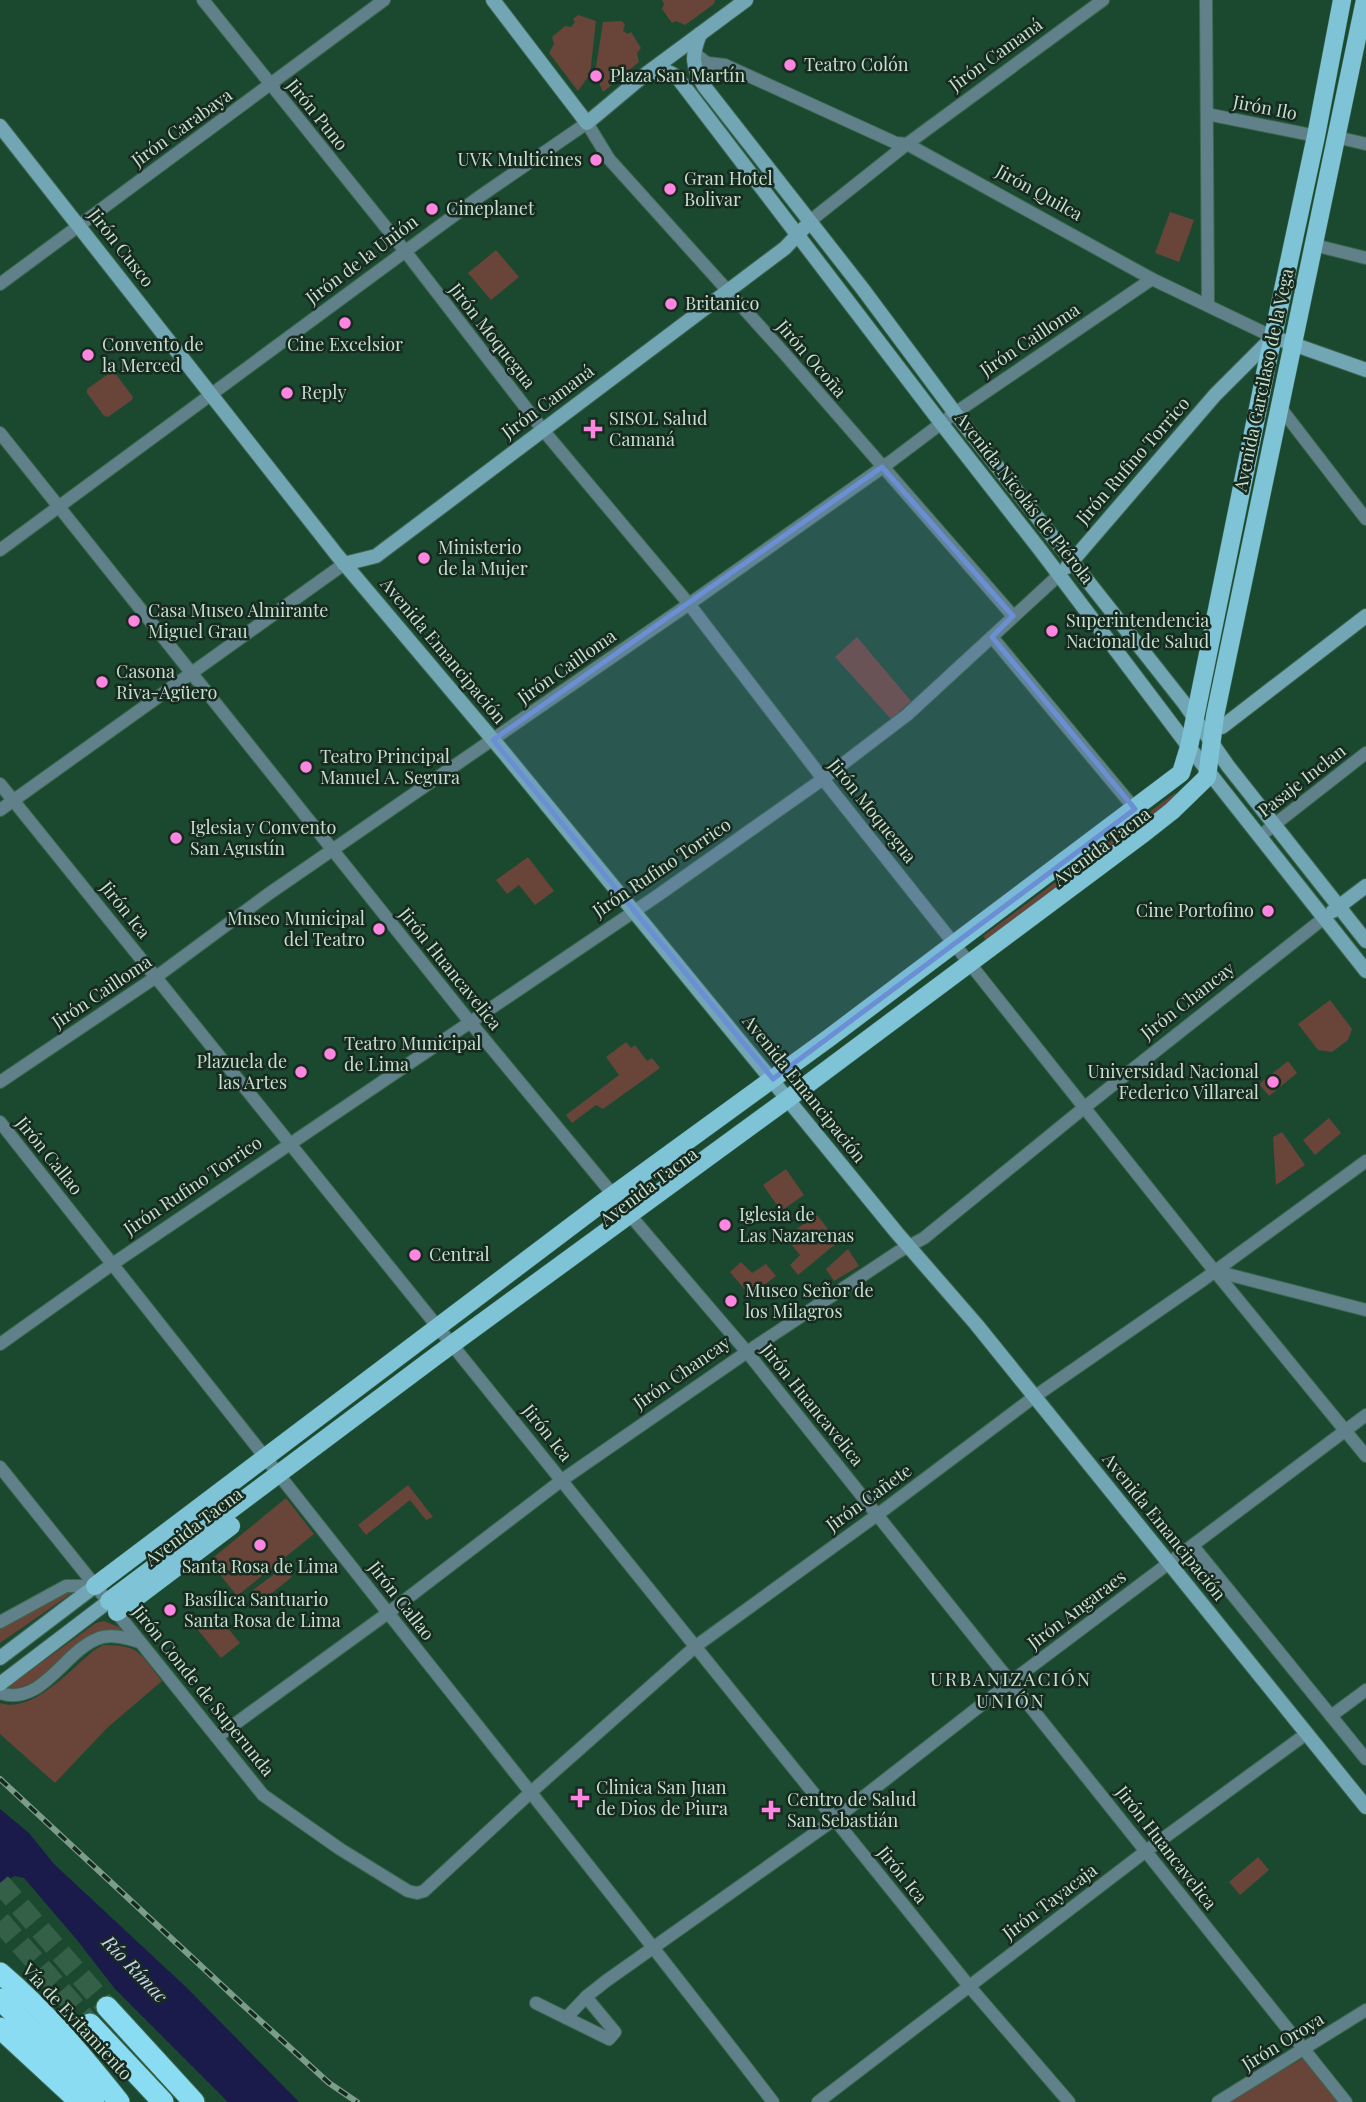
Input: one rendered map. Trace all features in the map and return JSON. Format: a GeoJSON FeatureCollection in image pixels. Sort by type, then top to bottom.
{"type":"FeatureCollection","features":[{"type":"Feature","properties":{"kind":"highway","name":"Vía de Evitamiento"},"geometry":{"type":"LineString","coordinates":[[0,1973],[75,2048],[119,2102]]}},
{"type":"Feature","properties":{"kind":"highway"},"geometry":{"type":"LineString","coordinates":[[0,1999],[60,2059],[94,2102]]}},
{"type":"Feature","properties":{"kind":"highway"},"geometry":{"type":"LineString","coordinates":[[107,2007],[194,2102]]}},
{"type":"Feature","properties":{"kind":"highway"},"geometry":{"type":"LineString","coordinates":[[90,2024],[163,2102]]}},
{"type":"Feature","properties":{"kind":"highway"},"geometry":{"type":"LineString","coordinates":[[2,2031],[80,2102]]}},
{"type":"Feature","properties":{"kind":"main road"},"geometry":{"type":"LineString","coordinates":[[493,0],[587,123]]}},
{"type":"Feature","properties":{"kind":"main road","name":"Jirón de la Unión"},"geometry":{"type":"LineString","coordinates":[[587,123],[642,77],[746,0]]}},
{"type":"Feature","properties":{"kind":"main road","name":"Avenida Garcilaso de la Vega"},"geometry":{"type":"LineString","coordinates":[[1189,747],[1342,0]]}},
{"type":"Feature","properties":{"kind":"main road","name":"Avenida Garcilaso de la Vega"},"geometry":{"type":"LineString","coordinates":[[1211,775],[1282,410],[1342,138],[1364,10]]}},
{"type":"Feature","properties":{"kind":"main road"},"geometry":{"type":"LineString","coordinates":[[694,53],[699,34]]}},
{"type":"Feature","properties":{"kind":"main road","name":"Avenida Garcilaso de la Vega"},"geometry":{"type":"LineString","coordinates":[[1342,138],[1366,47]]}},
{"type":"Feature","properties":{"kind":"main road","name":"Avenida Nicolás de Piérola"},"geometry":{"type":"LineString","coordinates":[[694,53],[694,64],[704,86],[1366,941]]}},
{"type":"Feature","properties":{"kind":"main road","name":"Avenida Nicolás de Piérola"},"geometry":{"type":"LineString","coordinates":[[642,77],[660,71],[668,71],[677,77],[1189,747],[1366,971]]}},
{"type":"Feature","properties":{"kind":"main road","name":"Jirón Cusco"},"geometry":{"type":"LineString","coordinates":[[0,126],[212,394]]}},
{"type":"Feature","properties":{"kind":"main road","name":"Jirón Camaná"},"geometry":{"type":"LineString","coordinates":[[344,564],[376,556],[785,247],[810,221]]}},
{"type":"Feature","properties":{"kind":"main road","name":"Jirón Quilca"},"geometry":{"type":"LineString","coordinates":[[1273,337],[1366,370]]}},
{"type":"Feature","properties":{"kind":"main road","name":"Jirón Rufino Torrico"},"geometry":{"type":"LineString","coordinates":[[1059,575],[1215,395],[1273,337]]}},
{"type":"Feature","properties":{"kind":"main road","name":"Avenida Emancipación"},"geometry":{"type":"LineString","coordinates":[[212,394],[344,564],[493,740],[908,1246],[976,1324],[1366,1807]]}},
{"type":"Feature","properties":{"kind":"main road","name":"Avenida Garcilaso de la Vega"},"geometry":{"type":"LineString","coordinates":[[1215,748],[1222,727],[1282,410]]}},
{"type":"Feature","properties":{"kind":"main road"},"geometry":{"type":"LineString","coordinates":[[1222,727],[1366,616]]}},
{"type":"Feature","properties":{"kind":"main road","name":"Avenida Tacna"},"geometry":{"type":"LineString","coordinates":[[95,1586],[612,1193],[772,1079],[1135,809],[1178,776],[1189,747]]}},
{"type":"Feature","properties":{"kind":"main road","name":"Avenida Tacna"},"geometry":{"type":"LineString","coordinates":[[108,1607],[972,965],[1172,811],[1211,775]]}},
{"type":"Feature","properties":{"kind":"main road","name":"Jirón Chancay"},"geometry":{"type":"LineString","coordinates":[[1324,918],[1366,886]]}},
{"type":"Feature","properties":{"kind":"main road"},"geometry":{"type":"LineString","coordinates":[[0,1658],[95,1586]]}},
{"type":"Feature","properties":{"kind":"main road"},"geometry":{"type":"LineString","coordinates":[[5,1680],[108,1607]]}},
{"type":"Feature","properties":{"kind":"street","name":"Jirón Puno"},"geometry":{"type":"LineString","coordinates":[[203,0],[405,251]]}},
{"type":"Feature","properties":{"kind":"street","name":"Jirón Carabaya"},"geometry":{"type":"LineString","coordinates":[[0,284],[384,0]]}},
{"type":"Feature","properties":{"kind":"street","name":"Jirón Camaná"},"geometry":{"type":"LineString","coordinates":[[810,221],[907,144],[1104,0]]}},
{"type":"Feature","properties":{"kind":"street"},"geometry":{"type":"LineString","coordinates":[[1206,0],[1208,305]]}},
{"type":"Feature","properties":{"kind":"street","name":"Jirón Quilca"},"geometry":{"type":"LineString","coordinates":[[694,53],[706,63],[725,65],[896,143],[907,144],[1152,279],[1273,337]]}},
{"type":"Feature","properties":{"kind":"street","name":"Jirón Ilo"},"geometry":{"type":"LineString","coordinates":[[1207,114],[1316,136]]}},
{"type":"Feature","properties":{"kind":"street","name":"Jirón de la Unión"},"geometry":{"type":"LineString","coordinates":[[0,550],[479,197],[587,123]]}},
{"type":"Feature","properties":{"kind":"street","name":"Jirón Ocoña"},"geometry":{"type":"LineString","coordinates":[[587,123],[609,159],[783,352],[1013,616]]}},
{"type":"Feature","properties":{"kind":"street"},"geometry":{"type":"LineString","coordinates":[[1342,138],[1366,144]]}},
{"type":"Feature","properties":{"kind":"street"},"geometry":{"type":"LineString","coordinates":[[1319,246],[1366,258]]}},
{"type":"Feature","properties":{"kind":"street","name":"Jirón Moquegua"},"geometry":{"type":"LineString","coordinates":[[405,251],[543,430],[689,604],[823,779],[1366,1456]]}},
{"type":"Feature","properties":{"kind":"street","name":"Jirón Cailloma"},"geometry":{"type":"LineString","coordinates":[[0,1083],[156,977],[332,849],[689,604],[955,413],[1152,279]]}},
{"type":"Feature","properties":{"kind":"street"},"geometry":{"type":"LineString","coordinates":[[1282,410],[1366,519]]}},
{"type":"Feature","properties":{"kind":"street","name":"Jirón Huancavelica"},"geometry":{"type":"LineString","coordinates":[[0,433],[470,1022],[747,1352],[1346,2102]]}},
{"type":"Feature","properties":{"kind":"street","name":"Jirón Camaná"},"geometry":{"type":"LineString","coordinates":[[0,810],[344,564]]}},
{"type":"Feature","properties":{"kind":"street","name":"Jirón Rufino Torrico"},"geometry":{"type":"LineString","coordinates":[[0,1344],[114,1263],[823,779],[907,715],[1059,575]]}},
{"type":"Feature","properties":{"kind":"street"},"geometry":{"type":"LineString","coordinates":[[992,637],[1135,809]]}},
{"type":"Feature","properties":{"kind":"street","name":"Pasaje Inclan"},"geometry":{"type":"LineString","coordinates":[[1260,836],[1366,753]]}},
{"type":"Feature","properties":{"kind":"street","name":"Jirón Ica"},"geometry":{"type":"LineString","coordinates":[[0,784],[969,1986],[1069,2102]]}},
{"type":"Feature","properties":{"kind":"street","name":"Jirón Chancay"},"geometry":{"type":"LineString","coordinates":[[217,1737],[388,1613],[562,1480],[747,1352],[924,1238],[1324,918]]}},
{"type":"Feature","properties":{"kind":"street","name":"Jirón Callao"},"geometry":{"type":"LineString","coordinates":[[0,1122],[114,1263],[773,2102]]}},
{"type":"Feature","properties":{"kind":"street","name":"Jirón Cañete"},"geometry":{"type":"LineString","coordinates":[[417,1893],[424,1891],[695,1646],[877,1515],[1034,1397],[1215,1271],[1366,1161]]}},
{"type":"Feature","properties":{"kind":"street"},"geometry":{"type":"LineString","coordinates":[[1215,1271],[1360,1308],[1366,1297]]}},
{"type":"Feature","properties":{"kind":"street","name":"Jirón Angaraes"},"geometry":{"type":"LineString","coordinates":[[566,2018],[606,1981],[835,1819],[1012,1681],[1366,1415]]}},
{"type":"Feature","properties":{"kind":"street","name":"Jirón Conde de Superunda"},"geometry":{"type":"LineString","coordinates":[[0,1467],[95,1586],[108,1607],[141,1642],[264,1795],[340,1849],[408,1891],[417,1893]]}},
{"type":"Feature","properties":{"kind":"street","name":"Avenida Emancipación"},"geometry":{"type":"LineString","coordinates":[[1193,1546],[1366,1759]]}},
{"type":"Feature","properties":{"kind":"street"},"geometry":{"type":"LineString","coordinates":[[0,1622],[66,1586],[95,1586]]}},
{"type":"Feature","properties":{"kind":"street"},"geometry":{"type":"LineString","coordinates":[[0,1693],[16,1696],[31,1690],[98,1638],[114,1636],[141,1642]]}},
{"type":"Feature","properties":{"kind":"street"},"geometry":{"type":"LineString","coordinates":[[1331,1716],[1366,1690]]}},
{"type":"Feature","properties":{"kind":"street","name":"Jirón Tayacaja"},"geometry":{"type":"LineString","coordinates":[[818,2102],[1146,1851],[1306,1734]]}},
{"type":"Feature","properties":{"kind":"street"},"geometry":{"type":"LineString","coordinates":[[536,2003],[608,2039],[615,2034],[586,1997]]}},
{"type":"Feature","properties":{"kind":"street","name":"Jirón Oroya"},"geometry":{"type":"LineString","coordinates":[[1218,2102],[1366,2010]]}},
{"type":"Feature","properties":{"kind":"highlighted area"},"geometry":{"type":"Polygon","coordinates":[[[882,467],[1013,616],[992,637],[1135,809],[773,1079],[493,740],[882,467]]]}},
{"type":"Feature","properties":{"kind":"shaded area"},"geometry":{"type":"Polygon","coordinates":[[[662,0],[715,0],[714,4],[685,25],[676,21],[672,23],[662,9],[662,0]]]}},
{"type":"Feature","properties":{"kind":"shaded area"},"geometry":{"type":"Polygon","coordinates":[[[578,15],[596,21],[590,74],[578,91],[549,53],[554,44],[552,37],[565,26],[571,27],[575,22],[573,19],[578,15]]]}},
{"type":"Feature","properties":{"kind":"shaded area"},"geometry":{"type":"Polygon","coordinates":[[[622,21],[625,25],[623,31],[628,34],[631,32],[641,48],[637,53],[639,62],[603,92],[595,73],[603,22],[622,21]]]}},
{"type":"Feature","properties":{"kind":"shaded area"},"geometry":{"type":"Polygon","coordinates":[[[1170,212],[1194,220],[1179,262],[1155,253],[1170,212]]]}},
{"type":"Feature","properties":{"kind":"shaded area"},"geometry":{"type":"Polygon","coordinates":[[[496,250],[519,277],[491,300],[468,273],[496,250]]]}},
{"type":"Feature","properties":{"kind":"shaded area"},"geometry":{"type":"Polygon","coordinates":[[[111,372],[115,373],[133,397],[108,417],[104,416],[87,393],[87,389],[111,372]]]}},
{"type":"Feature","properties":{"kind":"shaded area"},"geometry":{"type":"Polygon","coordinates":[[[857,637],[911,701],[891,719],[835,657],[857,637]]]}},
{"type":"Feature","properties":{"kind":"shaded area"},"geometry":{"type":"Polygon","coordinates":[[[1175,793],[1178,797],[986,940],[983,936],[1175,793]]]}},
{"type":"Feature","properties":{"kind":"shaded area"},"geometry":{"type":"Polygon","coordinates":[[[528,857],[554,891],[535,905],[519,885],[507,894],[496,880],[528,857]]]}},
{"type":"Feature","properties":{"kind":"shaded area"},"geometry":{"type":"Polygon","coordinates":[[[1330,1000],[1352,1029],[1348,1040],[1332,1052],[1318,1050],[1298,1024],[1330,1000]]]}},
{"type":"Feature","properties":{"kind":"shaded area"},"geometry":{"type":"Polygon","coordinates":[[[626,1042],[631,1048],[635,1045],[647,1061],[652,1058],[660,1068],[603,1109],[596,1105],[572,1123],[566,1115],[619,1075],[606,1057],[626,1042]]]}},
{"type":"Feature","properties":{"kind":"shaded area"},"geometry":{"type":"Polygon","coordinates":[[[1288,1061],[1297,1073],[1269,1096],[1259,1084],[1288,1061]]]}},
{"type":"Feature","properties":{"kind":"shaded area"},"geometry":{"type":"Polygon","coordinates":[[[1329,1118],[1341,1133],[1315,1155],[1303,1140],[1329,1118]]]}},
{"type":"Feature","properties":{"kind":"shaded area"},"geometry":{"type":"Polygon","coordinates":[[[1282,1132],[1305,1165],[1276,1185],[1273,1137],[1282,1132]]]}},
{"type":"Feature","properties":{"kind":"shaded area"},"geometry":{"type":"Polygon","coordinates":[[[786,1169],[804,1195],[781,1211],[763,1185],[786,1169]]]}},
{"type":"Feature","properties":{"kind":"shaded area"},"geometry":{"type":"Polygon","coordinates":[[[817,1215],[838,1242],[798,1275],[790,1265],[800,1255],[785,1237],[817,1215]]]}},
{"type":"Feature","properties":{"kind":"shaded area"},"geometry":{"type":"Polygon","coordinates":[[[848,1249],[859,1266],[834,1281],[826,1269],[848,1249]]]}},
{"type":"Feature","properties":{"kind":"shaded area"},"geometry":{"type":"Polygon","coordinates":[[[741,1262],[752,1273],[766,1264],[776,1276],[750,1296],[730,1272],[741,1262]]]}},
{"type":"Feature","properties":{"kind":"shaded area"},"geometry":{"type":"Polygon","coordinates":[[[408,1485],[433,1517],[426,1520],[410,1500],[366,1535],[358,1525],[408,1485]]]}},
{"type":"Feature","properties":{"kind":"shaded area"},"geometry":{"type":"Polygon","coordinates":[[[286,1498],[314,1534],[237,1596],[209,1561],[286,1498]]]}},
{"type":"Feature","properties":{"kind":"shaded area"},"geometry":{"type":"Polygon","coordinates":[[[284,1567],[292,1577],[258,1604],[249,1593],[284,1567]]]}},
{"type":"Feature","properties":{"kind":"shaded area"},"geometry":{"type":"Polygon","coordinates":[[[71,1589],[75,1591],[0,1643],[0,1629],[71,1589]]]}},
{"type":"Feature","properties":{"kind":"shaded area"},"geometry":{"type":"Polygon","coordinates":[[[217,1615],[240,1643],[221,1658],[198,1630],[217,1615]]]}},
{"type":"Feature","properties":{"kind":"shaded area"},"geometry":{"type":"Polygon","coordinates":[[[104,1621],[119,1627],[127,1634],[95,1633],[34,1682],[16,1689],[6,1688],[96,1623],[104,1621]]]}},
{"type":"Feature","properties":{"kind":"shaded area"},"geometry":{"type":"Polygon","coordinates":[[[103,1645],[132,1649],[144,1658],[162,1681],[107,1728],[55,1783],[0,1734],[0,1703],[12,1705],[37,1696],[103,1645]]]}},
{"type":"Feature","properties":{"kind":"shaded area"},"geometry":{"type":"Polygon","coordinates":[[[1258,1857],[1269,1870],[1240,1895],[1229,1882],[1258,1857]]]}},
{"type":"Feature","properties":{"kind":"shaded area"},"geometry":{"type":"Polygon","coordinates":[[[1303,2058],[1339,2102],[1229,2102],[1303,2058]]]}},
{"type":"Feature","properties":{"kind":"water","name":"Río Rímac"},"geometry":{"type":"Polygon","coordinates":[[[0,1809],[29,1833],[54,1864],[187,1988],[299,2102],[228,2102],[115,1989],[24,1878],[15,1876],[0,1883],[0,1809]]]}},
{"type":"Feature","properties":{"kind":"tunnel"},"geometry":{"type":"LineString","coordinates":[[0,1883],[107,2007]]}},
{"type":"Feature","properties":{"kind":"tunnel"},"geometry":{"type":"LineString","coordinates":[[0,1921],[90,2024]]}},
{"type":"Feature","properties":{"kind":"railway"},"geometry":{"type":"LineString","coordinates":[[0,1779],[329,2083],[357,2102]]}},
{"type":"Feature","properties":{"kind":"place","name":"Teatro Colón"},"geometry":{"type":"Point","coordinates":[790,65]}},
{"type":"Feature","properties":{"kind":"place","name":"Plaza San Martín"},"geometry":{"type":"Point","coordinates":[596,76]}},
{"type":"Feature","properties":{"kind":"place","name":"UVK Multicines"},"geometry":{"type":"Point","coordinates":[596,160]}},
{"type":"Feature","properties":{"kind":"place","name":"Gran Hotel Bolivar"},"geometry":{"type":"Point","coordinates":[670,189]}},
{"type":"Feature","properties":{"kind":"place","name":"Cineplanet"},"geometry":{"type":"Point","coordinates":[432,209]}},
{"type":"Feature","properties":{"kind":"place","name":"Britanico"},"geometry":{"type":"Point","coordinates":[671,304]}},
{"type":"Feature","properties":{"kind":"place","name":"Cine Excelsior"},"geometry":{"type":"Point","coordinates":[345,323]}},
{"type":"Feature","properties":{"kind":"place","name":"Convento de la Merced"},"geometry":{"type":"Point","coordinates":[88,355]}},
{"type":"Feature","properties":{"kind":"place","name":"Reply"},"geometry":{"type":"Point","coordinates":[287,393]}},
{"type":"Feature","properties":{"kind":"place","name":"SISOL Salud Camaná"},"geometry":{"type":"Point","coordinates":[593,429]}},
{"type":"Feature","properties":{"kind":"place","name":"Ministerio de la Mujer"},"geometry":{"type":"Point","coordinates":[424,558]}},
{"type":"Feature","properties":{"kind":"place","name":"Casa Museo Almirante Miguel Grau"},"geometry":{"type":"Point","coordinates":[134,621]}},
{"type":"Feature","properties":{"kind":"place","name":"Superintendencia Nacional de Salud"},"geometry":{"type":"Point","coordinates":[1052,631]}},
{"type":"Feature","properties":{"kind":"place","name":"Casona Riva-Agüero"},"geometry":{"type":"Point","coordinates":[102,682]}},
{"type":"Feature","properties":{"kind":"place","name":"Teatro Principal Manuel A. Segura"},"geometry":{"type":"Point","coordinates":[306,767]}},
{"type":"Feature","properties":{"kind":"place","name":"Iglesia y Convento San Agustín"},"geometry":{"type":"Point","coordinates":[176,838]}},
{"type":"Feature","properties":{"kind":"place","name":"Cine Portofino"},"geometry":{"type":"Point","coordinates":[1268,911]}},
{"type":"Feature","properties":{"kind":"place","name":"Museo Municipal del Teatro"},"geometry":{"type":"Point","coordinates":[379,929]}},
{"type":"Feature","properties":{"kind":"place","name":"Teatro Municipal de Lima"},"geometry":{"type":"Point","coordinates":[330,1054]}},
{"type":"Feature","properties":{"kind":"place","name":"Plazuela de las Artes"},"geometry":{"type":"Point","coordinates":[301,1072]}},
{"type":"Feature","properties":{"kind":"place","name":"Universidad Nacional Federico Villareal"},"geometry":{"type":"Point","coordinates":[1273,1082]}},
{"type":"Feature","properties":{"kind":"place","name":"Iglesia de Las Nazarenas"},"geometry":{"type":"Point","coordinates":[725,1225]}},
{"type":"Feature","properties":{"kind":"place","name":"Central"},"geometry":{"type":"Point","coordinates":[415,1255]}},
{"type":"Feature","properties":{"kind":"place","name":"Museo Señor de los Milagros"},"geometry":{"type":"Point","coordinates":[731,1301]}},
{"type":"Feature","properties":{"kind":"place","name":"Santa Rosa de Lima"},"geometry":{"type":"Point","coordinates":[260,1545]}},
{"type":"Feature","properties":{"kind":"place","name":"Basílica Santuario Santa Rosa de Lima"},"geometry":{"type":"Point","coordinates":[170,1610]}},
{"type":"Feature","properties":{"kind":"place","name":"Clinica San Juan de Dios de Piura"},"geometry":{"type":"Point","coordinates":[580,1798]}},
{"type":"Feature","properties":{"kind":"place","name":"Centro de Salud San Sebastián"},"geometry":{"type":"Point","coordinates":[771,1810]}},
{"type":"Feature","properties":{"kind":"district","name":"URBANIZACIÓN UNIÓN"},"geometry":{"type":"Point","coordinates":[1011,1690]}}]}
